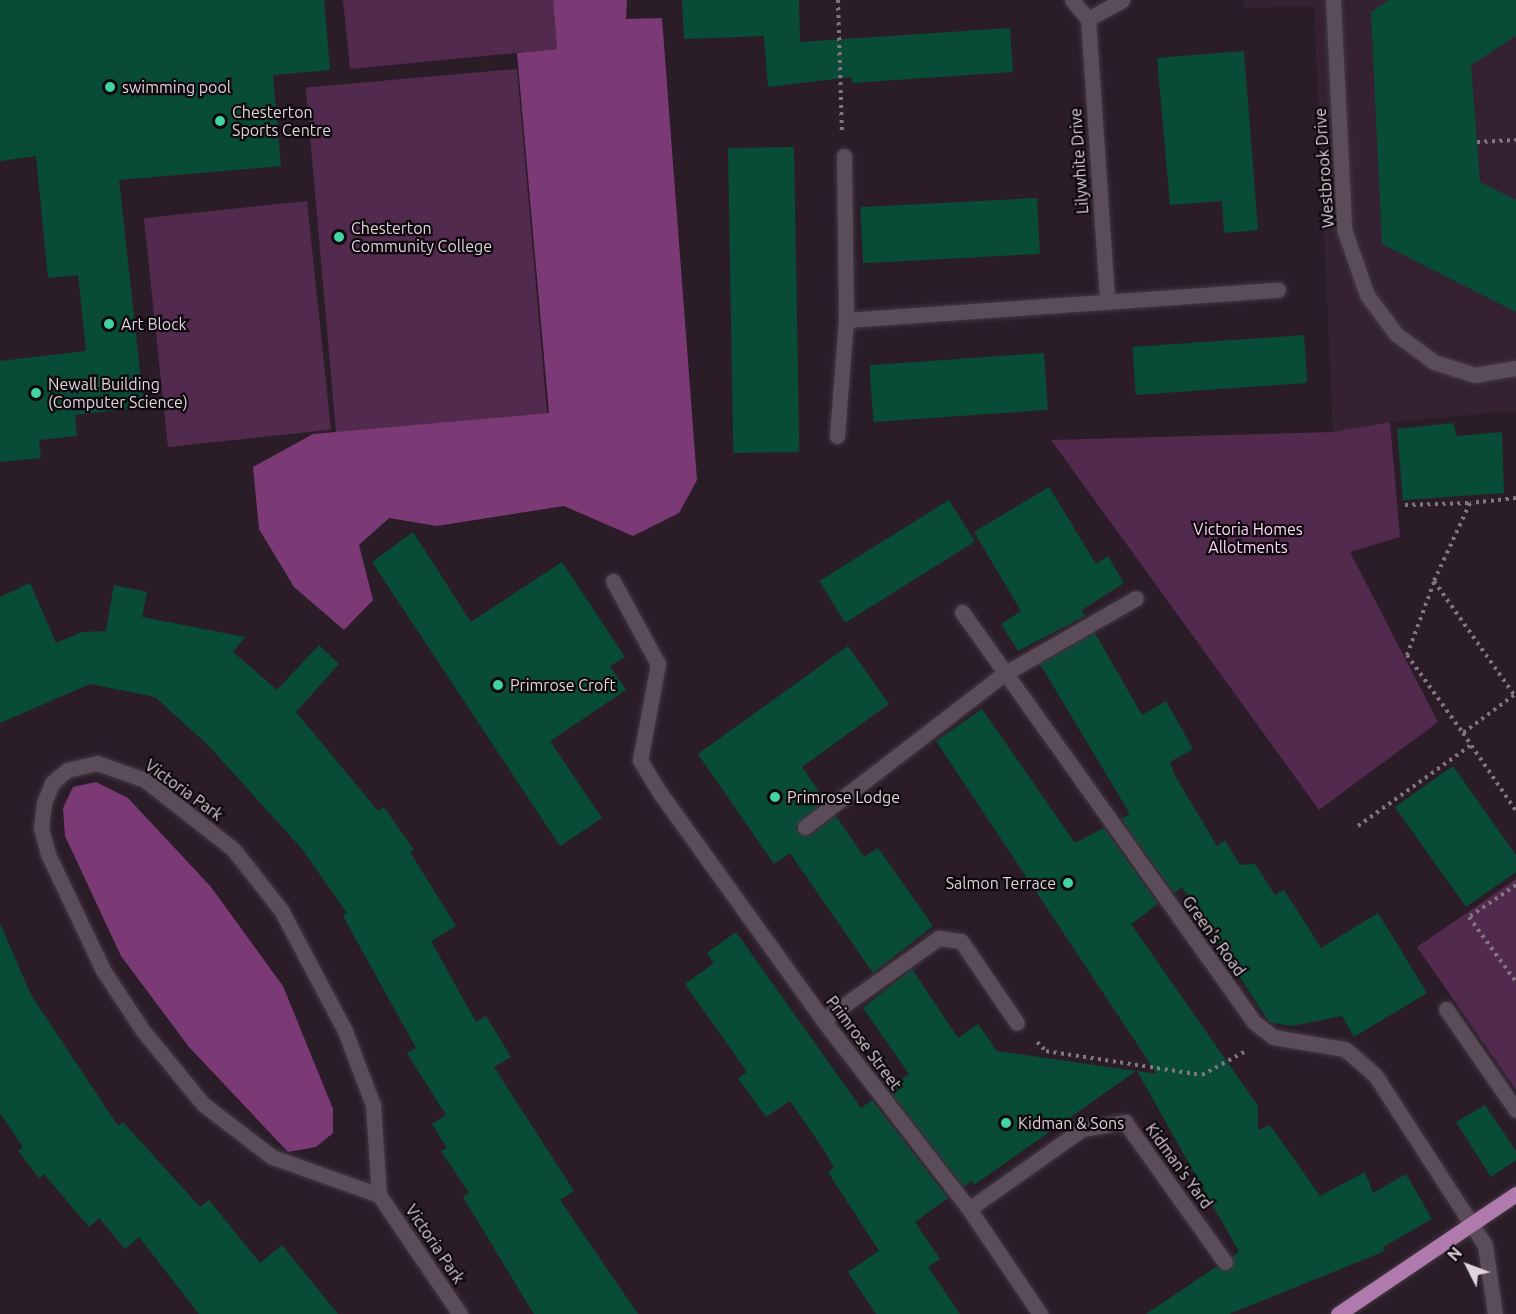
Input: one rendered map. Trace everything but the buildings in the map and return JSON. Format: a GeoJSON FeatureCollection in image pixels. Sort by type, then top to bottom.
{"type":"FeatureCollection","features":[{"type":"Feature","properties":{"kind":"main road"},"geometry":{"type":"LineString","coordinates":[[1338,1314],[1516,1194]]}},
{"type":"Feature","properties":{"kind":"street"},"geometry":{"type":"LineString","coordinates":[[1072,0],[1088,19],[1122,0]]}},
{"type":"Feature","properties":{"kind":"street","name":"Westbrook Drive"},"geometry":{"type":"LineString","coordinates":[[1333,0],[1344,229],[1367,295],[1396,334],[1434,362],[1475,375],[1516,368]]}},
{"type":"Feature","properties":{"kind":"street","name":"Lilywhite Drive"},"geometry":{"type":"LineString","coordinates":[[1088,19],[1107,300]]}},
{"type":"Feature","properties":{"kind":"street"},"geometry":{"type":"LineString","coordinates":[[837,436],[846,320],[844,156]]}},
{"type":"Feature","properties":{"kind":"street"},"geometry":{"type":"LineString","coordinates":[[846,320],[1107,300],[1278,290]]}},
{"type":"Feature","properties":{"kind":"street","name":"Primrose Street"},"geometry":{"type":"LineString","coordinates":[[613,581],[658,664],[640,760],[660,793],[823,1020],[969,1209],[1040,1314]]}},
{"type":"Feature","properties":{"kind":"street"},"geometry":{"type":"LineString","coordinates":[[805,827],[1004,674],[1136,598]]}},
{"type":"Feature","properties":{"kind":"street","name":"Green's Road"},"geometry":{"type":"LineString","coordinates":[[962,612],[1254,1022],[1273,1038]]}},
{"type":"Feature","properties":{"kind":"street","name":"Victoria Park"},"geometry":{"type":"LineString","coordinates":[[379,1195],[272,1157],[203,1104],[142,1031],[92,950],[48,854],[42,828],[44,803],[52,783],[67,770],[97,763],[145,780],[232,849],[281,910],[345,1031],[373,1105],[379,1195],[460,1314]]}},
{"type":"Feature","properties":{"kind":"street"},"geometry":{"type":"LineString","coordinates":[[823,1020],[939,938],[961,941],[1017,1023]]}},
{"type":"Feature","properties":{"kind":"street"},"geometry":{"type":"LineString","coordinates":[[1446,1009],[1516,1110]]}},
{"type":"Feature","properties":{"kind":"street"},"geometry":{"type":"LineString","coordinates":[[1273,1038],[1345,1049],[1375,1075],[1485,1245],[1495,1314]]}},
{"type":"Feature","properties":{"kind":"street","name":"Kidman's Yard"},"geometry":{"type":"LineString","coordinates":[[969,1209],[1082,1129],[1125,1122],[1225,1262]]}},
{"type":"Feature","properties":{"kind":"path"},"geometry":{"type":"LineString","coordinates":[[838,0],[844,156]]}},
{"type":"Feature","properties":{"kind":"path"},"geometry":{"type":"LineString","coordinates":[[1477,142],[1516,140]]}},
{"type":"Feature","properties":{"kind":"path"},"geometry":{"type":"LineString","coordinates":[[1405,505],[1470,503],[1516,498]]}},
{"type":"Feature","properties":{"kind":"path"},"geometry":{"type":"LineString","coordinates":[[1470,503],[1434,581],[1407,655],[1516,811]]}},
{"type":"Feature","properties":{"kind":"path"},"geometry":{"type":"LineString","coordinates":[[1434,581],[1514,695],[1462,733]]}},
{"type":"Feature","properties":{"kind":"path"},"geometry":{"type":"LineString","coordinates":[[1358,826],[1471,745]]}},
{"type":"Feature","properties":{"kind":"path"},"geometry":{"type":"LineString","coordinates":[[1516,885],[1469,917],[1516,982]]}},
{"type":"Feature","properties":{"kind":"path"},"geometry":{"type":"LineString","coordinates":[[1017,1023],[1046,1051],[1202,1075],[1273,1038]]}},
{"type":"Feature","properties":{"kind":"shaded area"},"geometry":{"type":"Polygon","coordinates":[[[553,0],[627,0],[626,19],[662,18],[697,480],[679,513],[633,536],[564,506],[437,526],[389,518],[359,545],[373,600],[344,630],[294,587],[259,529],[253,467],[313,434],[549,413],[517,53],[557,49],[553,0]]]}},
{"type":"Feature","properties":{"kind":"shaded area"},"geometry":{"type":"Polygon","coordinates":[[[1243,0],[1516,0],[1516,411],[1390,422],[1333,432],[1314,6],[1244,8],[1243,0]]]}},
{"type":"Feature","properties":{"kind":"shaded area"},"geometry":{"type":"Polygon","coordinates":[[[96,782],[128,798],[211,887],[283,986],[333,1109],[333,1133],[316,1147],[288,1152],[189,1047],[121,956],[65,836],[63,808],[73,787],[96,782]]]}},
{"type":"Feature","properties":{"kind":"green space"},"geometry":{"type":"Polygon","coordinates":[[[343,0],[553,0],[557,49],[350,69],[343,0]]]}},
{"type":"Feature","properties":{"kind":"green space"},"geometry":{"type":"Polygon","coordinates":[[[517,69],[547,414],[336,432],[306,87],[517,69]]]}},
{"type":"Feature","properties":{"kind":"green space"},"geometry":{"type":"Polygon","coordinates":[[[307,201],[331,430],[168,447],[144,218],[307,201]]]}},
{"type":"Feature","properties":{"kind":"green space","name":"Victoria Homes Allotments"},"geometry":{"type":"Polygon","coordinates":[[[1390,422],[1400,537],[1350,552],[1438,722],[1319,810],[1051,440],[1333,432],[1390,422]]]}},
{"type":"Feature","properties":{"kind":"green space"},"geometry":{"type":"Polygon","coordinates":[[[1516,879],[1516,1090],[1417,947],[1516,879]]]}},
{"type":"Feature","properties":{"kind":"place","name":"swimming pool"},"geometry":{"type":"Point","coordinates":[110,87]}},
{"type":"Feature","properties":{"kind":"place","name":"Chesterton Sports Centre"},"geometry":{"type":"Point","coordinates":[220,121]}},
{"type":"Feature","properties":{"kind":"place","name":"Chesterton Community College"},"geometry":{"type":"Point","coordinates":[339,237]}},
{"type":"Feature","properties":{"kind":"place","name":"Art Block"},"geometry":{"type":"Point","coordinates":[109,324]}},
{"type":"Feature","properties":{"kind":"place","name":"Newall Building (Computer Science)"},"geometry":{"type":"Point","coordinates":[36,393]}},
{"type":"Feature","properties":{"kind":"place","name":"Primrose Croft"},"geometry":{"type":"Point","coordinates":[498,685]}},
{"type":"Feature","properties":{"kind":"place","name":"Primrose Lodge"},"geometry":{"type":"Point","coordinates":[775,797]}},
{"type":"Feature","properties":{"kind":"place","name":"Salmon Terrace"},"geometry":{"type":"Point","coordinates":[1068,883]}},
{"type":"Feature","properties":{"kind":"place","name":"Kidman & Sons"},"geometry":{"type":"Point","coordinates":[1006,1123]}}]}
